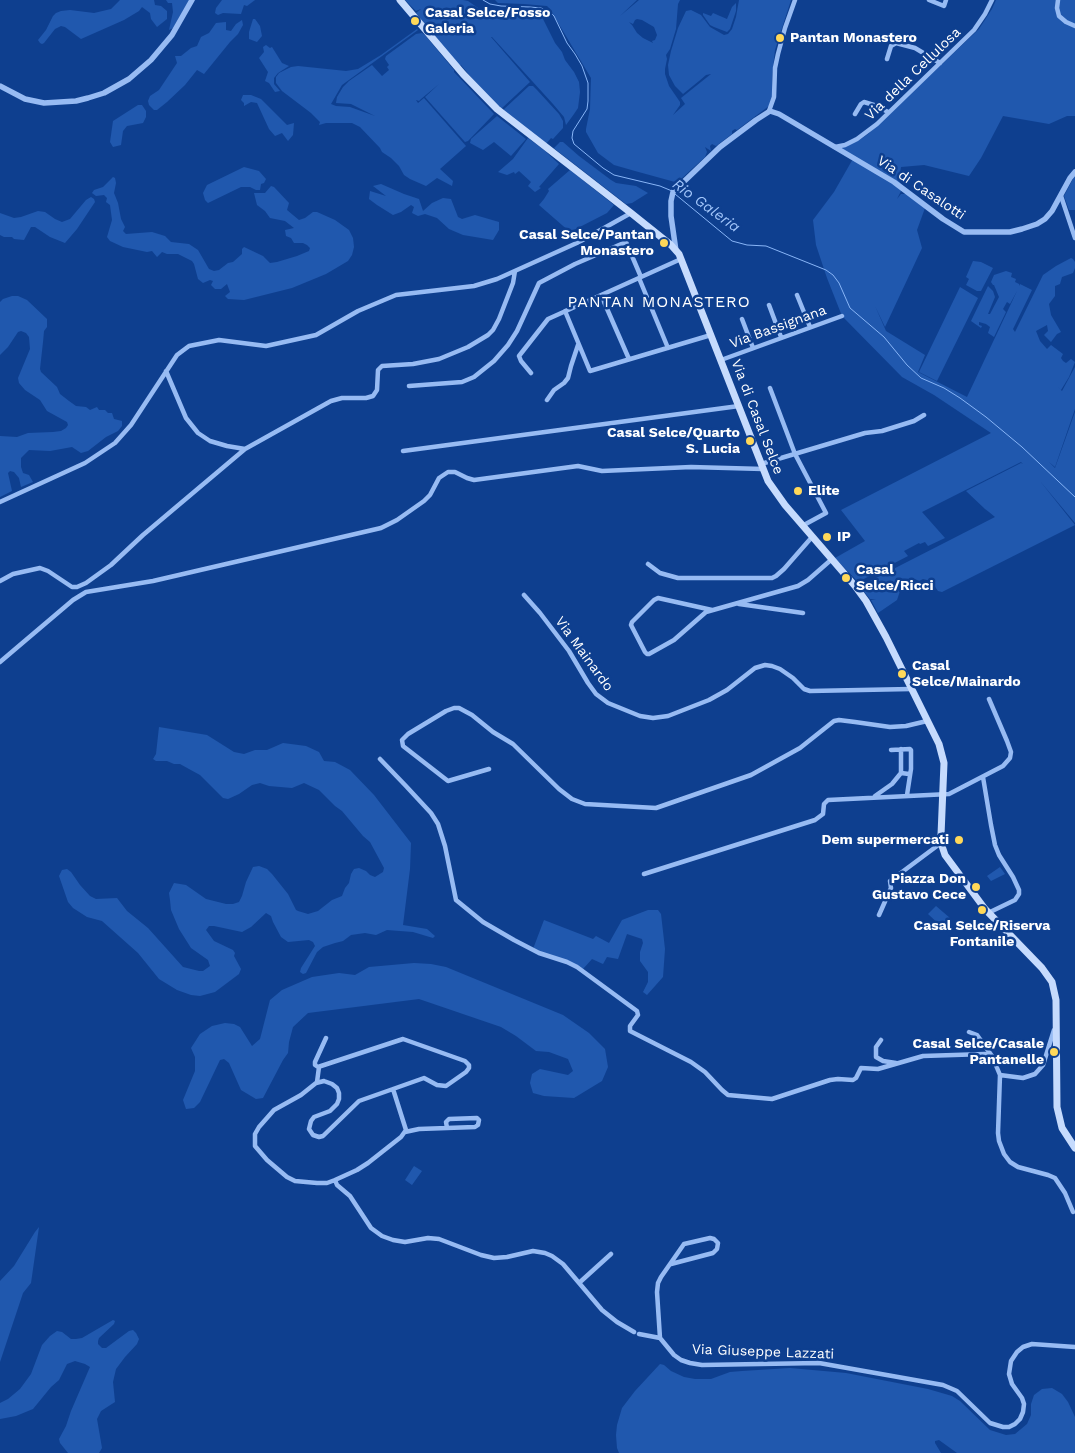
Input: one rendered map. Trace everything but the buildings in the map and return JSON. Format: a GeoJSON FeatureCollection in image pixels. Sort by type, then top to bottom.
{"type":"FeatureCollection","features":[{"type":"Feature","properties":{"kind":"main road","name":"Via di Casal Selce"},"geometry":{"type":"LineString","coordinates":[[400,0],[486,99],[507,118],[631,213],[676,251],[681,259],[762,467],[774,490],[870,606],[928,721],[942,753],[944,770],[941,843],[947,858],[988,913],[1048,976],[1055,993],[1057,1109],[1062,1128],[1075,1148]]}},
{"type":"Feature","properties":{"kind":"street"},"geometry":{"type":"LineString","coordinates":[[0,86],[25,99],[44,103],[76,101],[104,93],[129,79],[151,60],[172,34],[192,0]]}},
{"type":"Feature","properties":{"kind":"street"},"geometry":{"type":"LineString","coordinates":[[676,251],[671,201],[673,193],[720,147],[769,112],[774,97],[775,68],[778,54],[795,0]]}},
{"type":"Feature","properties":{"kind":"street"},"geometry":{"type":"LineString","coordinates":[[929,0],[944,6],[946,0]]}},
{"type":"Feature","properties":{"kind":"street","name":"Via della Cellulosa"},"geometry":{"type":"LineString","coordinates":[[835,147],[845,145],[860,138],[872,128],[980,24],[992,0]]}},
{"type":"Feature","properties":{"kind":"street"},"geometry":{"type":"LineString","coordinates":[[1058,0],[1058,16],[1075,26]]}},
{"type":"Feature","properties":{"kind":"street"},"geometry":{"type":"LineString","coordinates":[[887,59],[891,45],[898,43],[914,48],[940,62]]}},
{"type":"Feature","properties":{"kind":"street"},"geometry":{"type":"LineString","coordinates":[[855,114],[864,102],[888,112]]}},
{"type":"Feature","properties":{"kind":"street","name":"Via di Casalotti"},"geometry":{"type":"LineString","coordinates":[[769,112],[773,111],[894,182],[943,219],[965,232],[1008,232],[1030,227],[1048,217],[1075,172]]}},
{"type":"Feature","properties":{"kind":"street"},"geometry":{"type":"LineString","coordinates":[[1061,196],[1075,238]]}},
{"type":"Feature","properties":{"kind":"street"},"geometry":{"type":"LineString","coordinates":[[0,502],[85,463],[115,443],[134,421],[180,351],[191,345],[210,340],[223,340],[255,346],[276,345],[306,336],[318,335],[358,311],[396,295],[474,286],[492,281],[579,242],[631,213]]}},
{"type":"Feature","properties":{"kind":"street"},"geometry":{"type":"LineString","coordinates":[[409,386],[468,381],[496,359],[508,345],[517,331],[539,283],[571,266],[626,242],[668,348]]}},
{"type":"Feature","properties":{"kind":"street"},"geometry":{"type":"LineString","coordinates":[[531,373],[519,356],[552,316],[681,259]]}},
{"type":"Feature","properties":{"kind":"street"},"geometry":{"type":"LineString","coordinates":[[0,581],[13,574],[40,568],[48,571],[71,587],[84,584],[111,565],[147,531],[245,449],[331,401],[342,398],[366,398],[373,396],[377,390],[378,370],[382,366],[413,364],[439,359],[486,337],[500,319],[513,283],[515,271]]}},
{"type":"Feature","properties":{"kind":"street"},"geometry":{"type":"LineString","coordinates":[[601,295],[629,359]]}},
{"type":"Feature","properties":{"kind":"street"},"geometry":{"type":"LineString","coordinates":[[797,295],[810,327]]}},
{"type":"Feature","properties":{"kind":"street"},"geometry":{"type":"LineString","coordinates":[[769,305],[781,337]]}},
{"type":"Feature","properties":{"kind":"street"},"geometry":{"type":"LineString","coordinates":[[565,311],[590,371],[711,335]]}},
{"type":"Feature","properties":{"kind":"street","name":"Via Bassignana"},"geometry":{"type":"LineString","coordinates":[[721,360],[842,316]]}},
{"type":"Feature","properties":{"kind":"street"},"geometry":{"type":"LineString","coordinates":[[742,319],[753,348]]}},
{"type":"Feature","properties":{"kind":"street"},"geometry":{"type":"LineString","coordinates":[[547,400],[554,390],[568,378],[579,344]]}},
{"type":"Feature","properties":{"kind":"street"},"geometry":{"type":"LineString","coordinates":[[166,371],[186,418],[198,433],[208,440],[245,449]]}},
{"type":"Feature","properties":{"kind":"street"},"geometry":{"type":"LineString","coordinates":[[770,388],[794,454],[826,513],[802,526]]}},
{"type":"Feature","properties":{"kind":"street"},"geometry":{"type":"LineString","coordinates":[[403,451],[739,406]]}},
{"type":"Feature","properties":{"kind":"street"},"geometry":{"type":"LineString","coordinates":[[0,662],[75,598],[86,592],[153,581],[381,528],[397,520],[426,499],[439,478],[451,471],[468,479],[476,480],[578,466],[602,471],[762,467],[794,454],[865,433],[882,431],[924,416]]}},
{"type":"Feature","properties":{"kind":"street"},"geometry":{"type":"LineString","coordinates":[[648,564],[660,573],[678,578],[773,577],[786,567],[812,537]]}},
{"type":"Feature","properties":{"kind":"street"},"geometry":{"type":"LineString","coordinates":[[712,610],[658,598],[631,625],[645,652],[649,654],[674,640],[702,614],[802,584],[832,559]]}},
{"type":"Feature","properties":{"kind":"street"},"geometry":{"type":"LineString","coordinates":[[84,584],[86,592]]}},
{"type":"Feature","properties":{"kind":"street","name":"Via Mainardo"},"geometry":{"type":"LineString","coordinates":[[524,595],[569,650],[588,683],[598,696],[612,705],[640,716],[656,718],[668,716],[710,700],[727,690],[754,669],[765,665],[780,669],[805,690],[810,691],[911,688]]}},
{"type":"Feature","properties":{"kind":"street"},"geometry":{"type":"LineString","coordinates":[[737,604],[803,613]]}},
{"type":"Feature","properties":{"kind":"street"},"geometry":{"type":"LineString","coordinates":[[644,874],[814,820],[823,814],[824,804],[828,800],[906,795],[943,795],[949,794],[983,777],[1005,765],[1011,755],[989,699]]}},
{"type":"Feature","properties":{"kind":"street"},"geometry":{"type":"LineString","coordinates":[[489,769],[448,781],[404,747],[402,740],[408,734],[446,711],[452,708],[459,708],[513,744],[572,799],[585,804],[656,808],[754,774],[800,748],[834,721],[890,727],[928,721]]}},
{"type":"Feature","properties":{"kind":"street"},"geometry":{"type":"LineString","coordinates":[[874,797],[892,784],[900,773],[901,749]]}},
{"type":"Feature","properties":{"kind":"street"},"geometry":{"type":"LineString","coordinates":[[891,750],[911,750],[906,795]]}},
{"type":"Feature","properties":{"kind":"street"},"geometry":{"type":"LineString","coordinates":[[380,759],[405,784],[438,824],[445,846],[456,900],[478,918],[520,943],[539,953],[577,967],[637,1011],[638,1015],[630,1026],[631,1031],[691,1062],[728,1095],[772,1100],[830,1080],[853,1080],[861,1068],[878,1069],[924,1056],[981,1054],[992,1056]]}},
{"type":"Feature","properties":{"kind":"street"},"geometry":{"type":"LineString","coordinates":[[900,773],[909,774]]}},
{"type":"Feature","properties":{"kind":"street"},"geometry":{"type":"LineString","coordinates":[[983,777],[990,826],[995,845],[999,856],[1013,877],[1019,891],[1015,900],[988,913]]}},
{"type":"Feature","properties":{"kind":"street"},"geometry":{"type":"LineString","coordinates":[[879,915],[891,888],[890,881],[941,843]]}},
{"type":"Feature","properties":{"kind":"street"},"geometry":{"type":"LineString","coordinates":[[1000,1075],[1021,1078],[1037,1072],[1044,1061],[1056,1024]]}},
{"type":"Feature","properties":{"kind":"street"},"geometry":{"type":"LineString","coordinates":[[969,1032],[975,1033],[979,1037],[992,1056],[1000,1075],[998,1133],[1004,1154],[1010,1162],[1018,1167],[1055,1178],[1065,1193],[1073,1212]]}},
{"type":"Feature","properties":{"kind":"street"},"geometry":{"type":"LineString","coordinates":[[318,1082],[319,1067],[315,1062],[326,1038]]}},
{"type":"Feature","properties":{"kind":"street"},"geometry":{"type":"LineString","coordinates":[[319,1067],[403,1039],[465,1061],[469,1065],[466,1072],[447,1086],[438,1086],[423,1078],[359,1101],[324,1135],[317,1137],[312,1135],[310,1131],[310,1122],[314,1117],[333,1109],[337,1104],[338,1089],[333,1085],[324,1081],[318,1082],[302,1094],[272,1111],[256,1132],[254,1143],[269,1162],[292,1180],[318,1184],[327,1183],[368,1163],[405,1132],[475,1127],[479,1120],[477,1118],[450,1119],[446,1122],[447,1128]]}},
{"type":"Feature","properties":{"kind":"street"},"geometry":{"type":"LineString","coordinates":[[881,1040],[877,1046],[876,1057],[883,1061],[899,1064]]}},
{"type":"Feature","properties":{"kind":"street"},"geometry":{"type":"LineString","coordinates":[[393,1089],[406,1128],[405,1132]]}},
{"type":"Feature","properties":{"kind":"street"},"geometry":{"type":"LineString","coordinates":[[335,1180],[337,1185],[350,1196],[371,1228],[387,1238],[402,1242],[428,1238],[440,1239],[494,1258],[530,1252],[546,1253],[556,1258],[602,1310],[617,1322],[636,1333],[660,1338],[657,1288],[660,1279],[670,1264],[685,1244],[710,1238],[718,1243],[717,1249],[713,1253],[670,1264]]}},
{"type":"Feature","properties":{"kind":"street"},"geometry":{"type":"LineString","coordinates":[[579,1283],[611,1254]]}},
{"type":"Feature","properties":{"kind":"street","name":"Via Giuseppe Lazzati"},"geometry":{"type":"LineString","coordinates":[[660,1338],[676,1356],[687,1362],[697,1364],[819,1362],[943,1385],[956,1390],[989,1422],[1003,1428],[1017,1423],[1023,1412],[1024,1404],[1022,1398],[1012,1384],[1009,1371],[1011,1361],[1017,1352],[1023,1347],[1032,1344],[1075,1348]]}},
{"type":"Feature","properties":{"kind":"shaded area"},"geometry":{"type":"Polygon","coordinates":[[[120,0],[154,0],[155,5],[161,6],[167,11],[167,19],[157,27],[151,19],[150,13],[142,7],[124,20],[81,39],[61,26],[55,29],[44,43],[40,43],[38,40],[56,13],[70,10],[94,13],[111,9],[120,0]]]}},
{"type":"Feature","properties":{"kind":"shaded area"},"geometry":{"type":"Polygon","coordinates":[[[166,0],[189,0],[173,28],[169,30],[173,12],[172,3],[168,3],[166,0]]]}},
{"type":"Feature","properties":{"kind":"shaded area"},"geometry":{"type":"Polygon","coordinates":[[[222,0],[255,0],[247,6],[244,5],[241,14],[223,13],[218,15],[215,13],[216,8],[222,0]]]}},
{"type":"Feature","properties":{"kind":"shaded area"},"geometry":{"type":"Polygon","coordinates":[[[405,0],[463,0],[468,1],[481,10],[498,15],[513,18],[519,14],[532,14],[542,17],[555,43],[579,82],[578,108],[566,125],[564,117],[553,104],[491,37],[530,82],[501,109],[489,99],[461,65],[459,66],[431,32],[416,13],[421,9],[416,11],[405,0]]]}},
{"type":"Feature","properties":{"kind":"shaded area"},"geometry":{"type":"Polygon","coordinates":[[[495,0],[637,0],[620,16],[639,0],[680,0],[676,29],[670,49],[666,55],[665,69],[669,86],[680,102],[673,115],[685,104],[681,98],[711,74],[706,75],[683,94],[675,86],[669,75],[668,65],[671,51],[678,28],[686,11],[691,10],[701,15],[710,27],[724,35],[728,34],[732,29],[739,0],[791,0],[775,50],[772,99],[769,106],[737,130],[732,131],[732,134],[716,146],[712,144],[710,146],[711,151],[705,147],[707,152],[705,157],[681,179],[675,182],[614,165],[598,153],[586,132],[590,109],[591,78],[554,16],[549,11],[550,9],[547,6],[498,3],[495,0]],[[637,19],[633,24],[629,22],[637,33],[653,43],[652,41],[655,40],[657,35],[654,27],[637,19]]]}},
{"type":"Feature","properties":{"kind":"shaded area"},"geometry":{"type":"Polygon","coordinates":[[[996,0],[1075,0],[1075,116],[1067,116],[1049,124],[1003,116],[981,158],[969,176],[924,165],[901,167],[899,180],[902,189],[897,199],[901,194],[907,194],[925,208],[917,230],[922,248],[885,327],[875,306],[886,331],[925,355],[918,372],[967,397],[1017,291],[1010,304],[1007,302],[1003,309],[1006,312],[994,337],[988,333],[990,327],[986,324],[979,322],[979,325],[982,326],[981,328],[971,321],[988,286],[993,291],[995,297],[988,314],[990,314],[999,297],[991,282],[994,275],[1006,271],[1012,273],[1011,277],[1016,279],[1015,282],[1019,286],[1020,284],[1032,290],[1013,329],[1015,332],[1043,275],[1071,258],[1073,259],[1075,268],[1073,273],[1062,277],[1060,284],[1055,286],[1055,296],[1049,304],[1051,315],[1061,332],[1051,342],[1044,335],[1048,331],[1047,325],[1036,331],[1040,341],[1047,349],[1051,345],[1063,354],[1061,358],[1063,361],[1066,363],[1071,359],[1075,362],[1061,390],[1062,391],[1075,367],[1075,409],[1055,467],[1049,462],[1055,468],[1075,412],[1075,523],[1040,481],[1075,525],[942,592],[938,591],[931,581],[923,579],[919,581],[915,579],[909,580],[900,591],[897,600],[878,613],[871,600],[876,599],[870,599],[861,588],[862,585],[995,517],[966,491],[1021,463],[1023,464],[1021,462],[922,512],[945,538],[928,546],[925,542],[919,543],[904,551],[908,556],[858,582],[835,558],[865,541],[841,510],[991,433],[934,395],[902,377],[842,316],[816,245],[813,220],[834,192],[854,157],[842,149],[843,147],[868,134],[979,29],[996,0]]]}},
{"type":"Feature","properties":{"kind":"shaded area"},"geometry":{"type":"Polygon","coordinates":[[[736,3],[736,11],[730,29],[727,32],[710,25],[703,15],[703,13],[711,16],[713,13],[727,19],[732,7],[736,3]]]}},
{"type":"Feature","properties":{"kind":"shaded area"},"geometry":{"type":"Polygon","coordinates":[[[253,19],[260,26],[262,36],[257,42],[249,39],[253,19]]]}},
{"type":"Feature","properties":{"kind":"shaded area"},"geometry":{"type":"Polygon","coordinates":[[[242,20],[243,25],[238,34],[204,74],[197,70],[185,85],[157,110],[154,110],[149,105],[150,96],[159,90],[177,63],[175,56],[181,56],[197,46],[201,37],[209,33],[216,23],[226,22],[226,30],[231,31],[242,20]]]}},
{"type":"Feature","properties":{"kind":"shaded area"},"geometry":{"type":"Polygon","coordinates":[[[417,29],[342,85],[331,104],[350,107],[375,116],[351,104],[336,103],[337,97],[349,81],[372,65],[382,76],[389,70],[387,67],[389,65],[385,59],[386,56],[416,34],[422,33],[425,35],[454,72],[494,114],[465,142],[425,97],[439,84],[419,101],[416,100],[418,103],[424,98],[466,146],[440,169],[453,181],[452,186],[437,178],[426,186],[410,179],[404,175],[399,166],[382,152],[360,127],[352,123],[326,123],[319,125],[320,122],[311,113],[282,91],[276,83],[276,77],[279,73],[291,67],[298,66],[346,71],[358,69],[417,29]]]}},
{"type":"Feature","properties":{"kind":"shaded area"},"geometry":{"type":"Polygon","coordinates":[[[266,45],[270,48],[272,47],[282,63],[289,66],[274,78],[274,84],[280,91],[275,92],[269,83],[265,81],[268,72],[259,58],[264,52],[263,47],[266,45]]]}},
{"type":"Feature","properties":{"kind":"shaded area"},"geometry":{"type":"Polygon","coordinates":[[[529,86],[533,86],[537,90],[563,121],[563,128],[545,145],[502,111],[529,86]]]}},
{"type":"Feature","properties":{"kind":"shaded area"},"geometry":{"type":"Polygon","coordinates":[[[243,95],[251,95],[261,99],[287,125],[294,123],[293,135],[288,141],[282,133],[275,136],[269,129],[257,103],[251,102],[244,106],[241,100],[243,95]]]}},
{"type":"Feature","properties":{"kind":"shaded area"},"geometry":{"type":"Polygon","coordinates":[[[138,105],[142,105],[146,111],[143,123],[127,126],[123,131],[121,145],[113,147],[110,142],[113,121],[138,105]]]}},
{"type":"Feature","properties":{"kind":"shaded area"},"geometry":{"type":"Polygon","coordinates":[[[497,116],[526,139],[511,156],[494,142],[483,150],[470,143],[471,139],[497,116]]]}},
{"type":"Feature","properties":{"kind":"shaded area"},"geometry":{"type":"Polygon","coordinates":[[[528,138],[559,164],[539,187],[541,188],[535,192],[528,186],[531,182],[519,171],[515,174],[514,172],[507,175],[498,172],[513,159],[528,138]]]}},
{"type":"Feature","properties":{"kind":"shaded area"},"geometry":{"type":"Polygon","coordinates":[[[560,142],[563,142],[616,183],[636,186],[648,193],[632,203],[626,204],[555,149],[560,142]]]}},
{"type":"Feature","properties":{"kind":"shaded area"},"geometry":{"type":"Polygon","coordinates":[[[244,167],[259,171],[266,179],[261,184],[260,190],[241,187],[208,203],[205,200],[203,193],[207,185],[244,167]]]}},
{"type":"Feature","properties":{"kind":"shaded area"},"geometry":{"type":"Polygon","coordinates":[[[570,170],[614,205],[607,213],[570,232],[539,205],[549,191],[548,189],[570,170]]]}},
{"type":"Feature","properties":{"kind":"shaded area"},"geometry":{"type":"Polygon","coordinates":[[[1075,175],[1075,210],[1069,210],[1064,196],[1075,175]]]}},
{"type":"Feature","properties":{"kind":"shaded area"},"geometry":{"type":"Polygon","coordinates":[[[113,177],[116,183],[114,193],[125,227],[123,231],[126,234],[152,232],[165,236],[171,242],[189,244],[198,250],[209,269],[214,271],[233,262],[242,254],[244,247],[263,256],[270,263],[309,251],[310,248],[307,245],[294,243],[291,238],[286,236],[285,230],[294,228],[285,221],[270,218],[257,205],[254,193],[265,193],[271,186],[289,203],[287,210],[299,220],[313,212],[317,212],[335,220],[349,230],[353,238],[354,247],[352,255],[348,261],[326,274],[292,288],[244,300],[228,299],[225,296],[230,292],[227,284],[221,289],[215,289],[211,285],[213,281],[210,280],[203,283],[198,279],[192,261],[178,254],[162,252],[157,257],[152,251],[147,252],[123,247],[110,241],[107,237],[112,220],[110,205],[106,202],[107,198],[104,195],[96,196],[92,193],[94,190],[103,187],[113,177]]]}},
{"type":"Feature","properties":{"kind":"shaded area"},"geometry":{"type":"Polygon","coordinates":[[[381,184],[419,199],[423,211],[432,203],[443,198],[451,199],[458,217],[462,219],[475,215],[499,222],[499,230],[493,240],[463,235],[449,229],[437,218],[425,214],[418,216],[412,213],[414,207],[411,205],[393,215],[369,199],[370,191],[386,196],[373,186],[381,184]]]}},
{"type":"Feature","properties":{"kind":"shaded area"},"geometry":{"type":"Polygon","coordinates":[[[91,197],[95,202],[65,243],[50,237],[35,227],[31,227],[24,240],[0,235],[0,213],[14,218],[38,211],[45,212],[62,222],[70,219],[86,200],[91,197]]]}},
{"type":"Feature","properties":{"kind":"shaded area"},"geometry":{"type":"Polygon","coordinates":[[[973,261],[981,262],[993,268],[981,291],[966,285],[969,279],[966,277],[973,261]]]}},
{"type":"Feature","properties":{"kind":"shaded area"},"geometry":{"type":"Polygon","coordinates":[[[960,287],[978,298],[937,381],[919,372],[960,287]]]}},
{"type":"Feature","properties":{"kind":"shaded area"},"geometry":{"type":"Polygon","coordinates":[[[12,296],[18,296],[27,300],[47,319],[47,327],[44,331],[41,372],[57,387],[60,394],[76,406],[86,407],[90,410],[97,407],[99,410],[112,413],[114,419],[122,421],[122,426],[118,431],[106,437],[88,451],[81,453],[72,447],[50,451],[29,450],[21,458],[21,467],[23,473],[29,475],[33,482],[21,487],[19,478],[14,472],[10,471],[8,473],[12,491],[0,497],[0,436],[17,437],[28,433],[61,431],[68,425],[67,422],[47,411],[40,400],[25,390],[19,383],[18,378],[30,349],[29,337],[26,333],[18,332],[0,355],[0,302],[12,296]]]}},
{"type":"Feature","properties":{"kind":"shaded area"},"geometry":{"type":"Polygon","coordinates":[[[159,727],[207,735],[234,752],[244,754],[255,750],[267,750],[283,743],[306,746],[319,752],[324,761],[335,762],[350,770],[374,795],[411,843],[410,869],[403,925],[427,929],[435,936],[433,938],[413,932],[387,930],[376,935],[365,933],[351,935],[343,941],[323,947],[317,952],[306,973],[303,974],[300,972],[301,968],[315,946],[313,942],[309,940],[288,942],[281,937],[271,916],[266,913],[251,927],[242,932],[214,926],[209,926],[206,930],[214,941],[233,950],[241,969],[239,974],[215,992],[200,996],[191,995],[177,990],[159,979],[138,953],[102,921],[87,917],[73,908],[68,902],[59,876],[62,870],[67,869],[71,872],[90,896],[96,899],[117,898],[127,911],[148,928],[183,967],[203,971],[210,966],[208,960],[191,948],[179,929],[171,910],[169,893],[174,883],[186,885],[206,899],[233,904],[239,902],[253,867],[259,866],[267,869],[272,874],[288,894],[296,910],[308,914],[318,911],[332,900],[342,896],[354,869],[359,868],[375,877],[383,872],[384,868],[370,842],[342,811],[319,790],[304,783],[292,788],[269,786],[260,783],[252,785],[228,799],[223,798],[200,775],[180,764],[153,759],[156,754],[159,727]]]}},
{"type":"Feature","properties":{"kind":"shaded area"},"geometry":{"type":"Polygon","coordinates":[[[1000,867],[1005,874],[991,881],[987,876],[1000,867]]]}},
{"type":"Feature","properties":{"kind":"shaded area"},"geometry":{"type":"Polygon","coordinates":[[[936,906],[950,918],[942,927],[928,914],[936,906]]]}},
{"type":"Feature","properties":{"kind":"shaded area"},"geometry":{"type":"Polygon","coordinates":[[[648,910],[658,910],[661,914],[665,949],[663,977],[647,995],[643,992],[648,982],[648,972],[640,961],[642,939],[627,934],[618,959],[607,957],[603,964],[592,959],[583,969],[533,949],[544,920],[593,939],[596,936],[609,943],[622,920],[648,910]]]}},
{"type":"Feature","properties":{"kind":"shaded area"},"geometry":{"type":"Polygon","coordinates":[[[414,963],[446,967],[563,1015],[589,1033],[605,1049],[608,1067],[602,1081],[574,1098],[544,1096],[533,1093],[530,1083],[532,1074],[540,1069],[568,1075],[573,1071],[568,1059],[549,1052],[536,1051],[501,1027],[419,999],[308,1013],[293,1027],[288,1053],[263,1098],[256,1099],[241,1090],[229,1063],[224,1059],[220,1060],[200,1102],[194,1108],[186,1109],[183,1100],[195,1071],[195,1057],[191,1048],[200,1034],[212,1026],[225,1023],[240,1027],[252,1046],[260,1039],[270,1000],[282,990],[312,977],[339,973],[355,975],[369,967],[414,963]]]}},
{"type":"Feature","properties":{"kind":"shaded area"},"geometry":{"type":"Polygon","coordinates":[[[414,1166],[422,1171],[412,1185],[405,1180],[414,1166]]]}},
{"type":"Feature","properties":{"kind":"shaded area"},"geometry":{"type":"Polygon","coordinates":[[[39,1227],[31,1283],[23,1293],[0,1362],[0,1281],[14,1266],[39,1227]]]}},
{"type":"Feature","properties":{"kind":"shaded area"},"geometry":{"type":"Polygon","coordinates":[[[113,1320],[115,1321],[114,1324],[99,1338],[98,1344],[102,1348],[106,1348],[133,1330],[139,1339],[116,1369],[113,1382],[115,1402],[101,1411],[97,1419],[102,1448],[99,1453],[68,1453],[59,1439],[90,1367],[85,1364],[75,1361],[67,1364],[59,1380],[33,1409],[16,1416],[0,1419],[0,1403],[20,1389],[31,1374],[42,1345],[50,1336],[57,1331],[62,1332],[71,1339],[82,1338],[113,1320]]]}},
{"type":"Feature","properties":{"kind":"shaded area"},"geometry":{"type":"Polygon","coordinates":[[[660,1364],[684,1377],[695,1379],[711,1379],[730,1372],[790,1368],[846,1373],[928,1389],[952,1396],[960,1401],[990,1430],[1006,1435],[1015,1434],[1027,1424],[1031,1415],[1031,1404],[1034,1395],[1042,1389],[1052,1388],[1062,1394],[1075,1417],[1075,1453],[957,1453],[939,1440],[935,1441],[935,1443],[941,1453],[619,1453],[616,1435],[622,1408],[660,1364]]]}},
{"type":"Feature","properties":{"kind":"waterway","name":"Rio Galeria"},"geometry":{"type":"LineString","coordinates":[[483,0],[490,4],[501,6],[541,8],[554,16],[567,43],[582,66],[588,83],[587,109],[573,131],[572,138],[574,144],[614,175],[660,186],[672,191]]}},
{"type":"Feature","properties":{"kind":"waterway","name":"Rio Galeria"},"geometry":{"type":"LineString","coordinates":[[675,194],[732,241],[747,245],[766,246],[826,270],[833,275],[839,283],[850,308],[884,337],[907,365],[921,378],[944,388],[986,417],[1022,447],[1075,497]]}},
{"type":"Feature","properties":{"kind":"place","name":"Casal Selce/Fosso Galeria"},"geometry":{"type":"Point","coordinates":[415,21]}},
{"type":"Feature","properties":{"kind":"place","name":"Pantan Monastero"},"geometry":{"type":"Point","coordinates":[780,38]}},
{"type":"Feature","properties":{"kind":"place","name":"Casal Selce/Pantan Monastero"},"geometry":{"type":"Point","coordinates":[664,243]}},
{"type":"Feature","properties":{"kind":"place","name":"Casal Selce/Quarto S. Lucia"},"geometry":{"type":"Point","coordinates":[750,441]}},
{"type":"Feature","properties":{"kind":"place","name":"Elite"},"geometry":{"type":"Point","coordinates":[798,491]}},
{"type":"Feature","properties":{"kind":"place","name":"IP"},"geometry":{"type":"Point","coordinates":[827,537]}},
{"type":"Feature","properties":{"kind":"place","name":"Casal Selce/Ricci"},"geometry":{"type":"Point","coordinates":[846,578]}},
{"type":"Feature","properties":{"kind":"place","name":"Casal Selce/Mainardo"},"geometry":{"type":"Point","coordinates":[902,674]}},
{"type":"Feature","properties":{"kind":"place","name":"Dem supermercati"},"geometry":{"type":"Point","coordinates":[959,840]}},
{"type":"Feature","properties":{"kind":"place","name":"Piazza Don Gustavo Cece"},"geometry":{"type":"Point","coordinates":[976,887]}},
{"type":"Feature","properties":{"kind":"place","name":"Casal Selce/Riserva Fontanile"},"geometry":{"type":"Point","coordinates":[982,910]}},
{"type":"Feature","properties":{"kind":"place","name":"Casal Selce/Casale Pantanelle"},"geometry":{"type":"Point","coordinates":[1054,1052]}},
{"type":"Feature","properties":{"kind":"district","name":"PANTAN MONASTERO"},"geometry":{"type":"Point","coordinates":[659,302]}}]}
